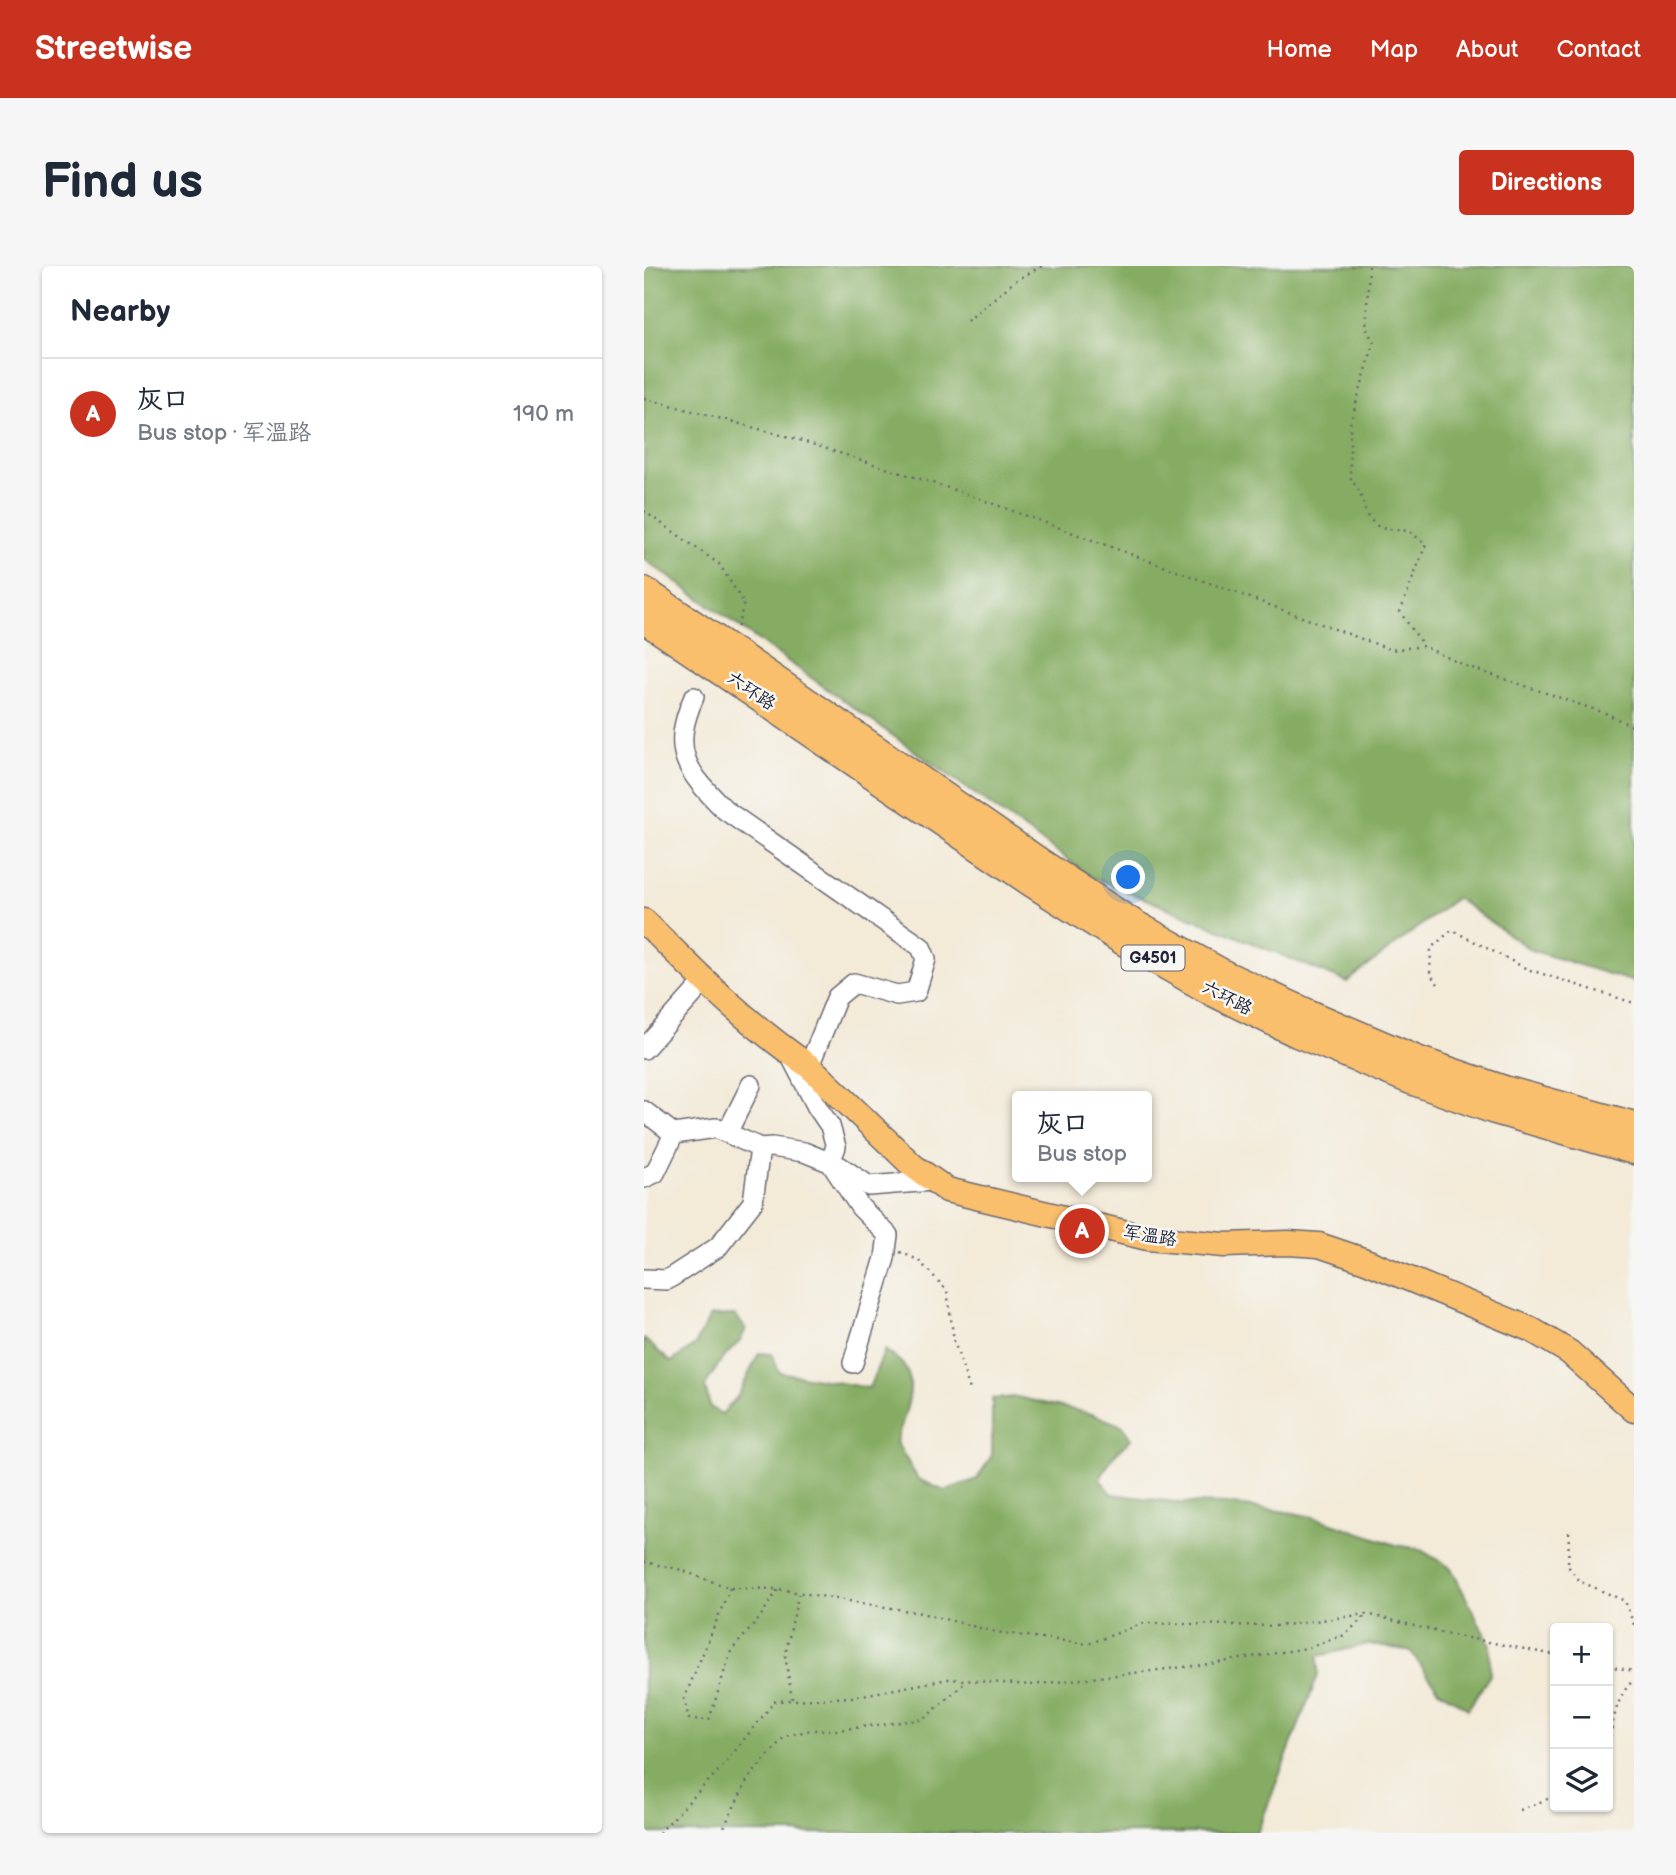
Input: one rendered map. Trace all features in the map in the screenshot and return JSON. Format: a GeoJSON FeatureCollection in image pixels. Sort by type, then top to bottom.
{"type":"FeatureCollection","features":[{"type":"Feature","properties":{"kind":"highway","name":"六环路"},"geometry":{"type":"LineString","coordinates":[[644,591],[1031,882],[1122,940],[1215,993],[1297,1033],[1411,1080],[1492,1109],[1634,1150]]}},
{"type":"Feature","properties":{"kind":"highway","name":"六环路"},"geometry":{"type":"LineString","coordinates":[[644,619],[720,650],[1132,923],[1225,975],[1419,1061],[1504,1090],[1634,1126]]}},
{"type":"Feature","properties":{"kind":"main road","name":"军温路"},"geometry":{"type":"LineString","coordinates":[[644,921],[705,981],[799,1059],[913,1166],[947,1190],[1148,1238],[1224,1245],[1319,1245],[1532,1330],[1569,1352],[1634,1410]]}},
{"type":"Feature","properties":{"kind":"street"},"geometry":{"type":"LineString","coordinates":[[694,697],[684,720],[681,748],[700,785],[725,810],[921,947],[926,959],[916,992],[897,995],[854,983],[837,997],[799,1059],[817,1107],[830,1126],[836,1147],[830,1162]]}},
{"type":"Feature","properties":{"kind":"street"},"geometry":{"type":"LineString","coordinates":[[644,1049],[705,981]]}},
{"type":"Feature","properties":{"kind":"street"},"geometry":{"type":"LineString","coordinates":[[727,1133],[751,1085]]}},
{"type":"Feature","properties":{"kind":"street"},"geometry":{"type":"LineString","coordinates":[[644,1111],[674,1133],[716,1128],[760,1149],[772,1147],[804,1152],[830,1162],[869,1186],[932,1181]]}},
{"type":"Feature","properties":{"kind":"street"},"geometry":{"type":"LineString","coordinates":[[644,1178],[655,1172],[674,1133]]}},
{"type":"Feature","properties":{"kind":"street"},"geometry":{"type":"LineString","coordinates":[[644,1279],[667,1280],[718,1247],[752,1202],[760,1149]]}},
{"type":"Feature","properties":{"kind":"street"},"geometry":{"type":"LineString","coordinates":[[830,1162],[860,1206],[888,1235],[885,1258],[853,1363]]}},
{"type":"Feature","properties":{"kind":"path"},"geometry":{"type":"LineString","coordinates":[[967,321],[1015,281],[1042,266]]}},
{"type":"Feature","properties":{"kind":"path"},"geometry":{"type":"LineString","coordinates":[[1369,266],[1366,328],[1374,343],[1350,424],[1350,477],[1359,491],[1368,518],[1380,528],[1409,531],[1426,544],[1400,612],[1423,646],[1466,666],[1605,713],[1634,727]]}},
{"type":"Feature","properties":{"kind":"path"},"geometry":{"type":"LineString","coordinates":[[644,398],[796,439],[964,493],[1392,650],[1423,646]]}},
{"type":"Feature","properties":{"kind":"path"},"geometry":{"type":"LineString","coordinates":[[644,511],[719,564],[744,603],[720,650]]}},
{"type":"Feature","properties":{"kind":"path"},"geometry":{"type":"LineString","coordinates":[[1438,984],[1430,974],[1432,948],[1451,930],[1527,969],[1634,1003]]}},
{"type":"Feature","properties":{"kind":"path"},"geometry":{"type":"LineString","coordinates":[[887,1246],[918,1261],[947,1290],[954,1341],[971,1393]]}},
{"type":"Feature","properties":{"kind":"path"},"geometry":{"type":"LineString","coordinates":[[1569,1532],[1568,1566],[1579,1581],[1625,1601],[1634,1625]]}},
{"type":"Feature","properties":{"kind":"path"},"geometry":{"type":"LineString","coordinates":[[644,1562],[678,1569],[730,1588],[799,1592],[920,1613],[996,1632],[1087,1644],[1144,1623],[1277,1626],[1367,1614],[1443,1633],[1550,1654]]}},
{"type":"Feature","properties":{"kind":"path"},"geometry":{"type":"LineString","coordinates":[[730,1588],[684,1699],[689,1720],[709,1720],[731,1651],[759,1619],[778,1589]]}},
{"type":"Feature","properties":{"kind":"path"},"geometry":{"type":"LineString","coordinates":[[792,1700],[785,1655],[799,1592]]}},
{"type":"Feature","properties":{"kind":"path"},"geometry":{"type":"LineString","coordinates":[[659,1833],[721,1768],[775,1701],[852,1697],[948,1679],[1031,1685],[1210,1664],[1307,1648],[1345,1635],[1367,1614]]}},
{"type":"Feature","properties":{"kind":"path"},"geometry":{"type":"LineString","coordinates":[[1613,1666],[1634,1671]]}},
{"type":"Feature","properties":{"kind":"path"},"geometry":{"type":"LineString","coordinates":[[1608,1749],[1618,1701],[1626,1686],[1634,1680]]}},
{"type":"Feature","properties":{"kind":"path"},"geometry":{"type":"LineString","coordinates":[[721,1833],[748,1779],[785,1736],[811,1730],[838,1730],[924,1718],[967,1681]]}},
{"type":"Feature","properties":{"kind":"path"},"geometry":{"type":"LineString","coordinates":[[1520,1810],[1550,1798]]}},
{"type":"Feature","properties":{"kind":"green space"},"geometry":{"type":"Polygon","coordinates":[[[644,266],[1634,266],[1634,982],[1531,950],[1456,898],[1347,982],[1092,877],[644,559],[644,266]]]}},
{"type":"Feature","properties":{"kind":"green space"},"geometry":{"type":"Polygon","coordinates":[[[735,1315],[746,1329],[740,1341],[722,1359],[705,1386],[710,1407],[722,1414],[738,1396],[759,1353],[772,1354],[779,1372],[869,1388],[885,1350],[903,1365],[910,1382],[908,1403],[896,1442],[918,1479],[945,1491],[977,1479],[992,1455],[992,1399],[1017,1397],[1092,1414],[1123,1426],[1131,1439],[1113,1456],[1100,1479],[1112,1494],[1181,1503],[1228,1504],[1317,1518],[1396,1545],[1419,1549],[1451,1568],[1490,1645],[1490,1675],[1468,1709],[1439,1690],[1410,1651],[1369,1644],[1318,1656],[1318,1675],[1257,1833],[644,1833],[644,1339],[671,1362],[695,1345],[710,1316],[735,1315]]]}},
{"type":"Feature","properties":{"kind":"place","name":"灰口"},"geometry":{"type":"Point","coordinates":[1082,1231]}}]}
